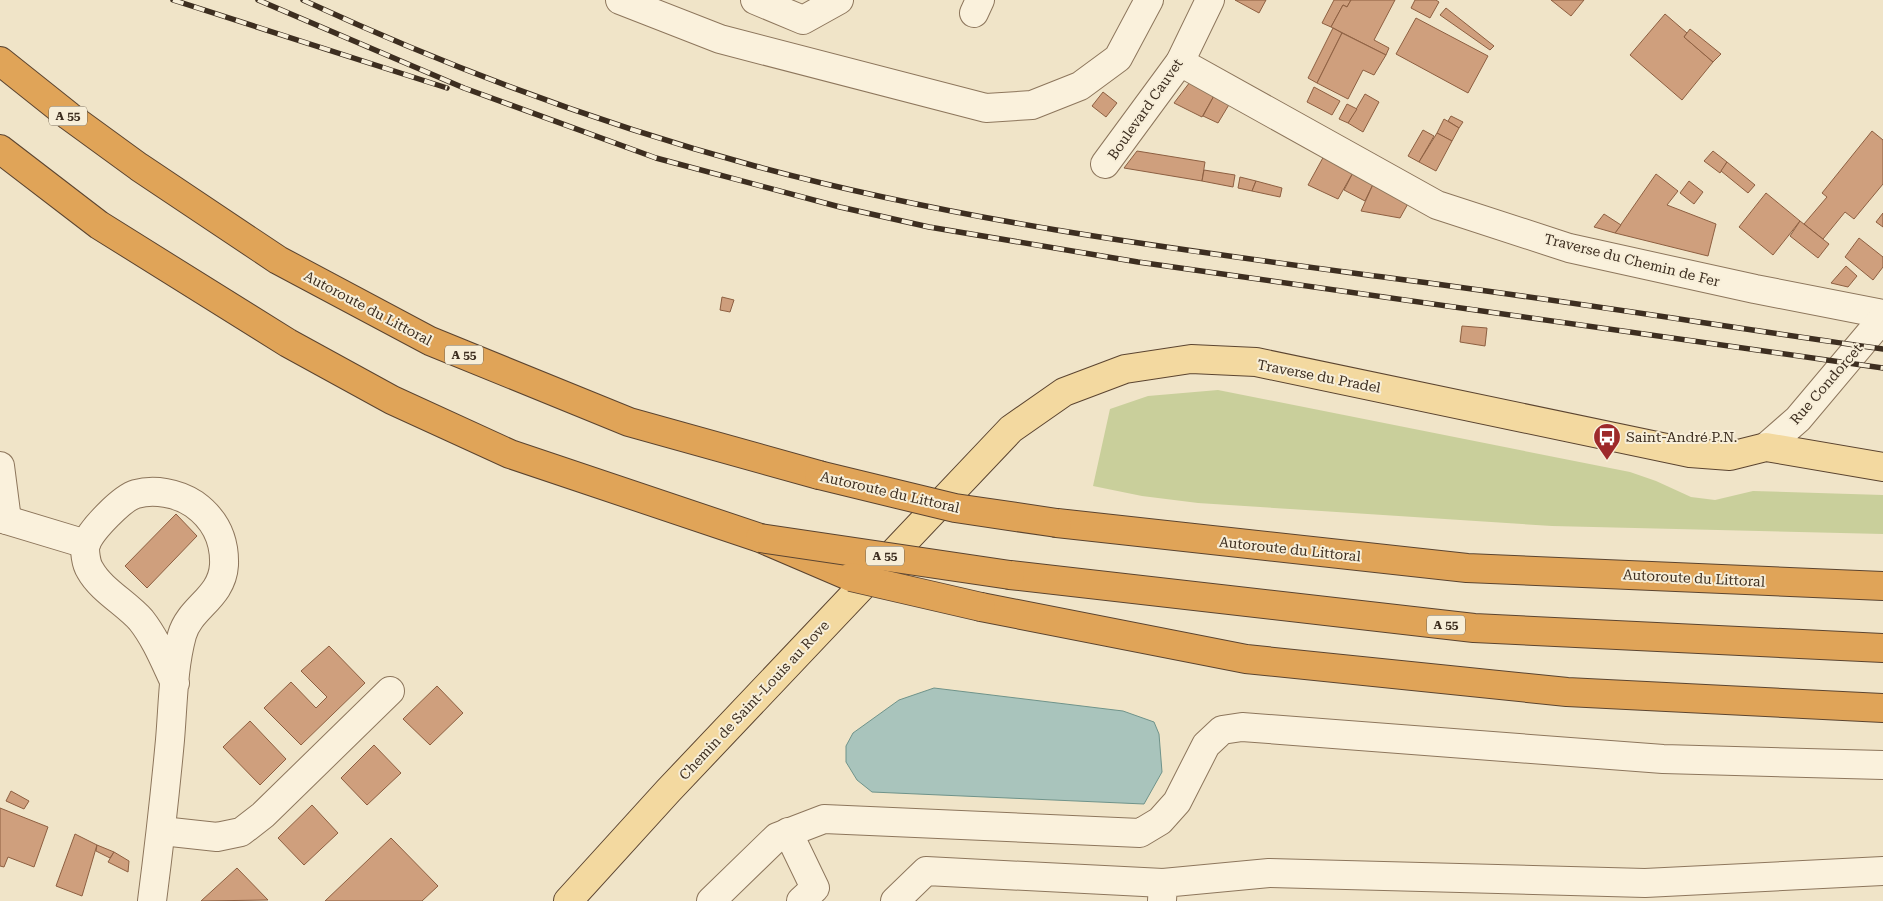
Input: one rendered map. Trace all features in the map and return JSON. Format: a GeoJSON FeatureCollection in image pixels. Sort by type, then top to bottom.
{"type":"FeatureCollection","features":[{"type":"Feature","properties":{"kind":"highway","name":"Autoroute du Littoral"},"geometry":{"type":"LineString","coordinates":[[0,61],[69,116],[139,167],[278,260],[430,341],[629,422],[819,475],[955,508],[1057,523],[1467,568],[1883,586]]}},
{"type":"Feature","properties":{"kind":"highway","name":"A 55"},"geometry":{"type":"LineString","coordinates":[[0,149],[99,225],[288,343],[392,400],[510,454],[760,538],[1010,575],[1474,628],[1883,648]]}},
{"type":"Feature","properties":{"kind":"highway"},"geometry":{"type":"LineString","coordinates":[[760,538],[851,578],[981,607],[1246,658],[1567,692],[1883,708]]}},
{"type":"Feature","properties":{"kind":"main road","name":"Traverse du Pradel"},"geometry":{"type":"LineString","coordinates":[[840,609],[1011,429],[1064,392],[1125,369],[1191,359],[1256,362],[1690,453],[1730,456],[1766,448],[1883,467]]}},
{"type":"Feature","properties":{"kind":"main road","name":"Chemin de Saint-Louis au Rove"},"geometry":{"type":"LineString","coordinates":[[568,901],[668,791],[840,609]]}},
{"type":"Feature","properties":{"kind":"main road","name":"Chemin de Saint-Louis au Rove"},"geometry":{"type":"LineString","coordinates":[[548,901],[668,791]]}},
{"type":"Feature","properties":{"kind":"street"},"geometry":{"type":"LineString","coordinates":[[620,0],[720,39],[986,108],[1032,105],[1080,86],[1118,58],[1149,0]]}},
{"type":"Feature","properties":{"kind":"street"},"geometry":{"type":"LineString","coordinates":[[755,0],[804,20],[839,0]]}},
{"type":"Feature","properties":{"kind":"street","name":"Boulevard Cauvet"},"geometry":{"type":"LineString","coordinates":[[1105,164],[1180,62],[1210,0]]}},
{"type":"Feature","properties":{"kind":"street","name":"Traverse du Chemin de Fer"},"geometry":{"type":"LineString","coordinates":[[1180,62],[1438,205],[1569,248],[1883,316]]}},
{"type":"Feature","properties":{"kind":"street","name":"Rue Condorcet"},"geometry":{"type":"LineString","coordinates":[[1766,448],[1798,418],[1883,316]]}},
{"type":"Feature","properties":{"kind":"street"},"geometry":{"type":"LineString","coordinates":[[0,466],[4,519],[86,544]]}},
{"type":"Feature","properties":{"kind":"street"},"geometry":{"type":"LineString","coordinates":[[152,901],[162,831],[175,683],[183,633],[194,615],[218,587],[224,555],[223,541],[216,528],[207,514],[192,503],[177,496],[154,492],[135,494],[120,503],[108,515],[86,544],[89,570],[141,620],[158,648],[175,683]]}},
{"type":"Feature","properties":{"kind":"street"},"geometry":{"type":"LineString","coordinates":[[162,831],[217,838],[241,832],[262,815],[390,691]]}},
{"type":"Feature","properties":{"kind":"street"},"geometry":{"type":"LineString","coordinates":[[710,901],[777,837],[824,819],[1140,833],[1160,822],[1178,802],[1206,745],[1222,730],[1242,727],[1663,759],[1883,765]]}},
{"type":"Feature","properties":{"kind":"street"},"geometry":{"type":"LineString","coordinates":[[788,832],[815,888],[801,901]]}},
{"type":"Feature","properties":{"kind":"street"},"geometry":{"type":"LineString","coordinates":[[895,901],[926,872],[1162,892],[1269,874],[1646,883],[1883,871]]}},
{"type":"Feature","properties":{"kind":"green space"},"geometry":{"type":"Polygon","coordinates":[[[1218,390],[1630,472],[1656,481],[1691,497],[1715,500],[1753,491],[1883,495],[1883,534],[1552,526],[1198,503],[1142,496],[1093,486],[1110,409],[1148,396],[1218,390]]]}},
{"type":"Feature","properties":{"kind":"water"},"geometry":{"type":"Polygon","coordinates":[[[934,688],[1123,711],[1154,722],[1159,734],[1162,772],[1144,804],[872,792],[857,780],[846,762],[846,746],[853,733],[899,700],[934,688]]]}},
{"type":"Feature","properties":{"kind":"building"},"geometry":{"type":"Polygon","coordinates":[[[1235,0],[1266,0],[1259,13],[1235,0]]]}},
{"type":"Feature","properties":{"kind":"building"},"geometry":{"type":"Polygon","coordinates":[[[1334,0],[1351,0],[1347,7],[1343,5],[1331,27],[1322,23],[1334,0]]]}},
{"type":"Feature","properties":{"kind":"building"},"geometry":{"type":"Polygon","coordinates":[[[1351,0],[1395,0],[1374,40],[1389,48],[1386,55],[1331,27],[1343,5],[1347,7],[1351,0]]]}},
{"type":"Feature","properties":{"kind":"building"},"geometry":{"type":"Polygon","coordinates":[[[1415,0],[1436,0],[1439,2],[1430,18],[1411,8],[1415,0]]]}},
{"type":"Feature","properties":{"kind":"building"},"geometry":{"type":"Polygon","coordinates":[[[1551,0],[1584,0],[1571,16],[1551,0]]]}},
{"type":"Feature","properties":{"kind":"building"},"geometry":{"type":"Polygon","coordinates":[[[1446,8],[1494,46],[1490,50],[1440,15],[1446,8]]]}},
{"type":"Feature","properties":{"kind":"building"},"geometry":{"type":"Polygon","coordinates":[[[1665,14],[1687,33],[1684,37],[1713,62],[1682,100],[1630,55],[1665,14]]]}},
{"type":"Feature","properties":{"kind":"building"},"geometry":{"type":"Polygon","coordinates":[[[1416,18],[1488,56],[1468,93],[1396,54],[1416,18]]]}},
{"type":"Feature","properties":{"kind":"building"},"geometry":{"type":"Polygon","coordinates":[[[1333,28],[1342,33],[1317,83],[1308,78],[1333,28]]]}},
{"type":"Feature","properties":{"kind":"building"},"geometry":{"type":"Polygon","coordinates":[[[1690,29],[1721,54],[1713,62],[1684,37],[1690,29]]]}},
{"type":"Feature","properties":{"kind":"building"},"geometry":{"type":"Polygon","coordinates":[[[1342,33],[1386,55],[1374,75],[1363,70],[1348,99],[1317,83],[1342,33]]]}},
{"type":"Feature","properties":{"kind":"building"},"geometry":{"type":"Polygon","coordinates":[[[1190,82],[1215,94],[1202,117],[1174,103],[1190,82]]]}},
{"type":"Feature","properties":{"kind":"building"},"geometry":{"type":"Polygon","coordinates":[[[1314,87],[1340,101],[1332,115],[1307,102],[1314,87]]]}},
{"type":"Feature","properties":{"kind":"building"},"geometry":{"type":"Polygon","coordinates":[[[1103,92],[1117,103],[1106,117],[1092,106],[1103,92]]]}},
{"type":"Feature","properties":{"kind":"building"},"geometry":{"type":"Polygon","coordinates":[[[1215,94],[1230,103],[1218,123],[1203,116],[1215,94]]]}},
{"type":"Feature","properties":{"kind":"building"},"geometry":{"type":"Polygon","coordinates":[[[1365,94],[1379,102],[1363,132],[1348,123],[1365,94]]]}},
{"type":"Feature","properties":{"kind":"building"},"geometry":{"type":"Polygon","coordinates":[[[1347,104],[1357,109],[1348,123],[1339,119],[1347,104]]]}},
{"type":"Feature","properties":{"kind":"building"},"geometry":{"type":"Polygon","coordinates":[[[1451,116],[1463,122],[1459,128],[1448,121],[1451,116]]]}},
{"type":"Feature","properties":{"kind":"building"},"geometry":{"type":"Polygon","coordinates":[[[1444,119],[1459,128],[1452,141],[1437,133],[1444,119]]]}},
{"type":"Feature","properties":{"kind":"building"},"geometry":{"type":"Polygon","coordinates":[[[1423,130],[1434,136],[1419,162],[1408,156],[1423,130]]]}},
{"type":"Feature","properties":{"kind":"building"},"geometry":{"type":"Polygon","coordinates":[[[1872,131],[1883,140],[1883,184],[1854,219],[1845,212],[1823,239],[1804,224],[1827,197],[1822,193],[1872,131]]]}},
{"type":"Feature","properties":{"kind":"building"},"geometry":{"type":"Polygon","coordinates":[[[1437,133],[1452,141],[1436,171],[1419,162],[1437,133]]]}},
{"type":"Feature","properties":{"kind":"building"},"geometry":{"type":"Polygon","coordinates":[[[1137,151],[1205,162],[1202,181],[1124,168],[1137,151]]]}},
{"type":"Feature","properties":{"kind":"building"},"geometry":{"type":"Polygon","coordinates":[[[1713,151],[1727,162],[1720,173],[1704,161],[1713,151]]]}},
{"type":"Feature","properties":{"kind":"building"},"geometry":{"type":"Polygon","coordinates":[[[1325,154],[1355,169],[1338,199],[1308,185],[1325,154]]]}},
{"type":"Feature","properties":{"kind":"building"},"geometry":{"type":"Polygon","coordinates":[[[1727,162],[1755,185],[1748,193],[1721,171],[1727,162]]]}},
{"type":"Feature","properties":{"kind":"building"},"geometry":{"type":"Polygon","coordinates":[[[1355,169],[1375,180],[1365,201],[1344,190],[1355,169]]]}},
{"type":"Feature","properties":{"kind":"building"},"geometry":{"type":"Polygon","coordinates":[[[1204,170],[1235,175],[1233,187],[1202,181],[1204,170]]]}},
{"type":"Feature","properties":{"kind":"building"},"geometry":{"type":"Polygon","coordinates":[[[1656,174],[1678,191],[1667,205],[1716,224],[1708,256],[1615,233],[1656,174]]]}},
{"type":"Feature","properties":{"kind":"building"},"geometry":{"type":"Polygon","coordinates":[[[1240,177],[1256,181],[1252,191],[1238,188],[1240,177]]]}},
{"type":"Feature","properties":{"kind":"building"},"geometry":{"type":"Polygon","coordinates":[[[1375,180],[1410,200],[1400,218],[1361,211],[1375,180]]]}},
{"type":"Feature","properties":{"kind":"building"},"geometry":{"type":"Polygon","coordinates":[[[1256,181],[1282,188],[1280,197],[1252,191],[1256,181]]]}},
{"type":"Feature","properties":{"kind":"building"},"geometry":{"type":"Polygon","coordinates":[[[1689,181],[1703,192],[1694,204],[1680,193],[1689,181]]]}},
{"type":"Feature","properties":{"kind":"building"},"geometry":{"type":"Polygon","coordinates":[[[1766,193],[1800,221],[1773,255],[1739,227],[1766,193]]]}},
{"type":"Feature","properties":{"kind":"building"},"geometry":{"type":"Polygon","coordinates":[[[1883,213],[1883,227],[1876,222],[1883,213]]]}},
{"type":"Feature","properties":{"kind":"building"},"geometry":{"type":"Polygon","coordinates":[[[1604,214],[1621,225],[1615,233],[1594,227],[1604,214]]]}},
{"type":"Feature","properties":{"kind":"building"},"geometry":{"type":"Polygon","coordinates":[[[1800,221],[1829,244],[1818,258],[1790,236],[1800,221]]]}},
{"type":"Feature","properties":{"kind":"building"},"geometry":{"type":"Polygon","coordinates":[[[1859,238],[1883,257],[1883,267],[1873,280],[1845,257],[1859,238]]]}},
{"type":"Feature","properties":{"kind":"building"},"geometry":{"type":"Polygon","coordinates":[[[1846,266],[1857,276],[1848,287],[1831,283],[1846,266]]]}},
{"type":"Feature","properties":{"kind":"building"},"geometry":{"type":"Polygon","coordinates":[[[722,297],[734,300],[730,312],[720,310],[722,297]]]}},
{"type":"Feature","properties":{"kind":"building"},"geometry":{"type":"Polygon","coordinates":[[[1462,326],[1487,328],[1485,346],[1460,342],[1462,326]]]}},
{"type":"Feature","properties":{"kind":"building"},"geometry":{"type":"Polygon","coordinates":[[[176,514],[197,536],[147,588],[125,566],[176,514]]]}},
{"type":"Feature","properties":{"kind":"building"},"geometry":{"type":"Polygon","coordinates":[[[329,646],[365,683],[301,745],[264,708],[291,682],[316,708],[327,697],[301,671],[329,646]]]}},
{"type":"Feature","properties":{"kind":"building"},"geometry":{"type":"Polygon","coordinates":[[[437,686],[463,713],[430,745],[403,719],[437,686]]]}},
{"type":"Feature","properties":{"kind":"building"},"geometry":{"type":"Polygon","coordinates":[[[250,721],[286,759],[260,785],[223,747],[250,721]]]}},
{"type":"Feature","properties":{"kind":"building"},"geometry":{"type":"Polygon","coordinates":[[[374,745],[401,773],[367,805],[341,778],[374,745]]]}},
{"type":"Feature","properties":{"kind":"building"},"geometry":{"type":"Polygon","coordinates":[[[11,791],[29,801],[24,809],[6,801],[11,791]]]}},
{"type":"Feature","properties":{"kind":"building"},"geometry":{"type":"Polygon","coordinates":[[[312,805],[338,833],[304,865],[278,838],[312,805]]]}},
{"type":"Feature","properties":{"kind":"building"},"geometry":{"type":"Polygon","coordinates":[[[0,808],[48,827],[34,867],[8,857],[4,867],[0,866],[0,808]]]}},
{"type":"Feature","properties":{"kind":"building"},"geometry":{"type":"Polygon","coordinates":[[[75,834],[97,845],[82,896],[56,886],[75,834]]]}},
{"type":"Feature","properties":{"kind":"building"},"geometry":{"type":"Polygon","coordinates":[[[391,838],[438,886],[422,901],[325,901],[391,838]]]}},
{"type":"Feature","properties":{"kind":"building"},"geometry":{"type":"Polygon","coordinates":[[[97,845],[114,852],[110,858],[96,851],[97,845]]]}},
{"type":"Feature","properties":{"kind":"building"},"geometry":{"type":"Polygon","coordinates":[[[114,852],[129,861],[128,872],[108,862],[114,852]]]}},
{"type":"Feature","properties":{"kind":"building"},"geometry":{"type":"Polygon","coordinates":[[[237,868],[268,900],[201,901],[237,868]]]}},
{"type":"Feature","properties":{"kind":"railway"},"geometry":{"type":"LineString","coordinates":[[173,0],[447,88]]}},
{"type":"Feature","properties":{"kind":"railway"},"geometry":{"type":"LineString","coordinates":[[258,0],[464,88],[656,158],[840,207],[929,227],[1138,262],[1883,368]]}},
{"type":"Feature","properties":{"kind":"railway"},"geometry":{"type":"LineString","coordinates":[[303,0],[469,71],[582,113],[697,150],[755,166],[914,204],[1155,246],[1883,349]]}},
{"type":"Feature","properties":{"kind":"place","name":"Saint-André P.N."},"geometry":{"type":"Point","coordinates":[1607,461]}}]}
